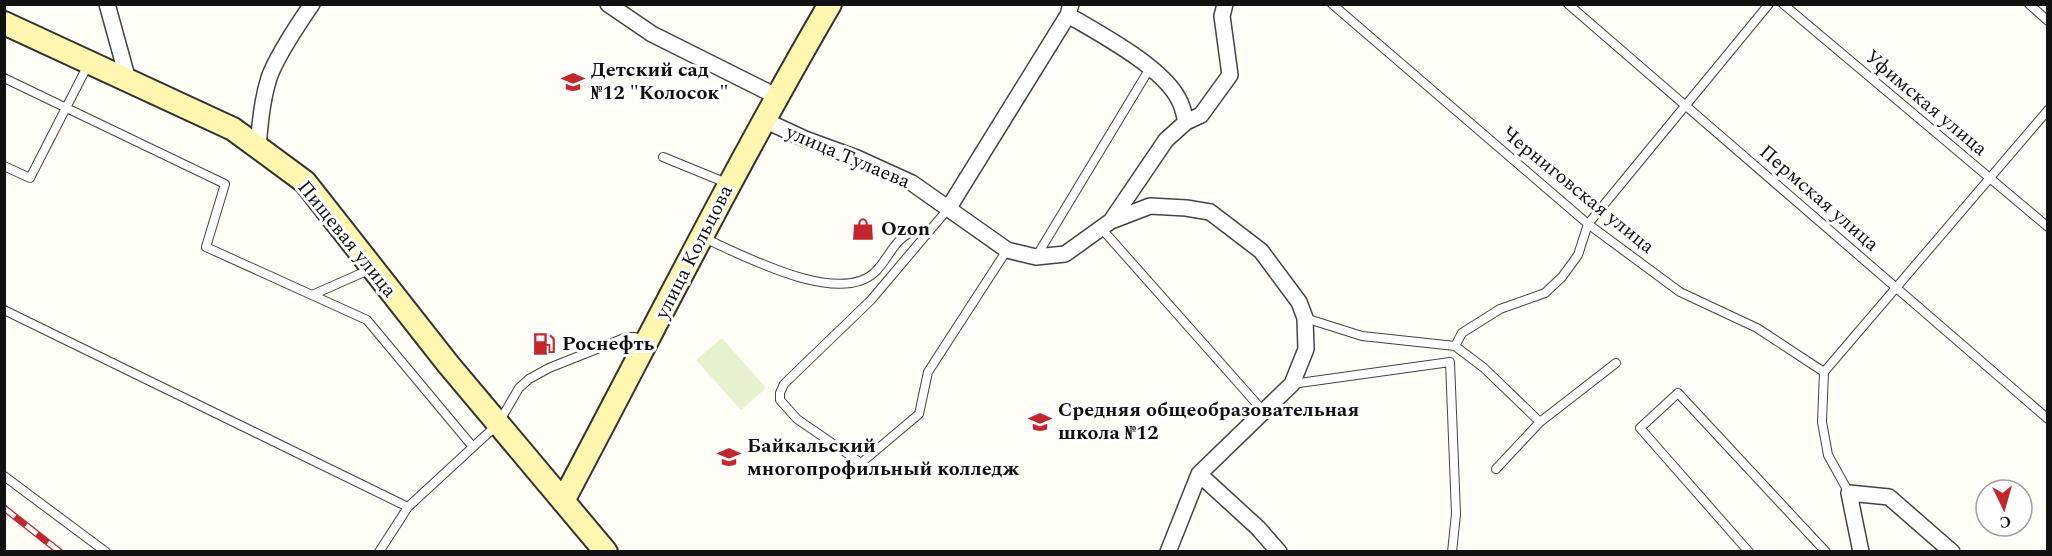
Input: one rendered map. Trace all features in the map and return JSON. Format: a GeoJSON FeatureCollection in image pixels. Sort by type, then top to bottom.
{"type":"FeatureCollection","features":[{"type":"Feature","properties":{"kind":"main road","name":"улица Кольцова"},"geometry":{"type":"LineString","coordinates":[[563,501],[776,96],[830,4]]}},
{"type":"Feature","properties":{"kind":"main road","name":"Пищевая улица"},"geometry":{"type":"LineString","coordinates":[[4,22],[233,129],[305,182],[498,424],[563,501]]}},
{"type":"Feature","properties":{"kind":"main road"},"geometry":{"type":"LineString","coordinates":[[563,501],[606,552]]}},
{"type":"Feature","properties":{"kind":"street"},"geometry":{"type":"LineString","coordinates":[[107,4],[128,80]]}},
{"type":"Feature","properties":{"kind":"street"},"geometry":{"type":"LineString","coordinates":[[258,147],[262,107],[270,76],[298,24],[312,4]]}},
{"type":"Feature","properties":{"kind":"street"},"geometry":{"type":"LineString","coordinates":[[608,4],[652,34],[776,96]]}},
{"type":"Feature","properties":{"kind":"street"},"geometry":{"type":"LineString","coordinates":[[1106,224],[1166,140],[1186,122],[1201,115],[1230,75],[1222,16],[1225,4]]}},
{"type":"Feature","properties":{"kind":"street"},"geometry":{"type":"LineString","coordinates":[[948,209],[1069,10],[1159,74],[1179,99],[1186,122]]}},
{"type":"Feature","properties":{"kind":"street","name":"улица Тулаева"},"geometry":{"type":"LineString","coordinates":[[764,120],[912,183],[1007,250],[1036,257],[1065,254],[1106,224],[1150,206],[1210,212],[1261,251],[1299,302],[1305,318],[1306,349],[1292,384]]}},
{"type":"Feature","properties":{"kind":"street"},"geometry":{"type":"LineString","coordinates":[[1168,552],[1199,474],[1292,384]]}},
{"type":"Feature","properties":{"kind":"street"},"geometry":{"type":"LineString","coordinates":[[1199,474],[1258,528],[1278,552]]}},
{"type":"Feature","properties":{"kind":"street"},"geometry":{"type":"LineString","coordinates":[[1861,552],[1849,493],[1889,496],[1952,552]]}},
{"type":"Feature","properties":{"kind":"lane","name":"Черниговская улица"},"geometry":{"type":"LineString","coordinates":[[1332,4],[1588,224],[1680,292],[1757,328],[1824,372]]}},
{"type":"Feature","properties":{"kind":"lane","name":"Пермская улица"},"geometry":{"type":"LineString","coordinates":[[1568,4],[2048,418]]}},
{"type":"Feature","properties":{"kind":"lane"},"geometry":{"type":"LineString","coordinates":[[1455,346],[1462,333],[1500,309],[1545,293],[1562,277],[1578,255],[1588,224],[1769,4]]}},
{"type":"Feature","properties":{"kind":"lane","name":"Уфимская улица"},"geometry":{"type":"LineString","coordinates":[[1783,4],[2048,227]]}},
{"type":"Feature","properties":{"kind":"lane"},"geometry":{"type":"LineString","coordinates":[[2029,4],[2048,21]]}},
{"type":"Feature","properties":{"kind":"lane"},"geometry":{"type":"LineString","coordinates":[[4,166],[30,178],[90,62]]}},
{"type":"Feature","properties":{"kind":"lane"},"geometry":{"type":"LineString","coordinates":[[1036,257],[1150,68]]}},
{"type":"Feature","properties":{"kind":"lane"},"geometry":{"type":"LineString","coordinates":[[4,78],[225,184],[206,247],[367,320],[473,447]]}},
{"type":"Feature","properties":{"kind":"lane"},"geometry":{"type":"LineString","coordinates":[[1849,493],[1828,455],[1822,422],[1824,372],[2048,110]]}},
{"type":"Feature","properties":{"kind":"lane"},"geometry":{"type":"LineString","coordinates":[[663,158],[729,184]]}},
{"type":"Feature","properties":{"kind":"lane"},"geometry":{"type":"LineString","coordinates":[[948,209],[871,300],[784,384],[780,400],[797,419],[861,463],[919,414],[928,372],[1007,250]]}},
{"type":"Feature","properties":{"kind":"lane"},"geometry":{"type":"LineString","coordinates":[[1106,224],[1264,412]]}},
{"type":"Feature","properties":{"kind":"lane"},"geometry":{"type":"LineString","coordinates":[[701,237],[796,277],[832,284],[857,283],[875,273],[900,240],[912,231],[930,230]]}},
{"type":"Feature","properties":{"kind":"lane"},"geometry":{"type":"LineString","coordinates":[[312,295],[372,268]]}},
{"type":"Feature","properties":{"kind":"lane"},"geometry":{"type":"LineString","coordinates":[[4,310],[408,507]]}},
{"type":"Feature","properties":{"kind":"lane"},"geometry":{"type":"LineString","coordinates":[[1305,318],[1362,336],[1455,346],[1484,368],[1540,422]]}},
{"type":"Feature","properties":{"kind":"lane"},"geometry":{"type":"LineString","coordinates":[[380,552],[408,507],[498,424],[519,388],[529,379],[549,368],[627,337],[635,338],[646,344]]}},
{"type":"Feature","properties":{"kind":"lane"},"geometry":{"type":"LineString","coordinates":[[1292,384],[1450,362],[1456,514],[1452,552]]}},
{"type":"Feature","properties":{"kind":"lane"},"geometry":{"type":"LineString","coordinates":[[1496,469],[1540,422],[1616,363]]}},
{"type":"Feature","properties":{"kind":"lane"},"geometry":{"type":"LineString","coordinates":[[1749,552],[1640,428],[1678,393],[1826,552]]}},
{"type":"Feature","properties":{"kind":"lane"},"geometry":{"type":"LineString","coordinates":[[4,476],[106,552]]}},
{"type":"Feature","properties":{"kind":"green space"},"geometry":{"type":"Polygon","coordinates":[[[722,338],[766,388],[741,410],[696,360],[722,338]]]}},
{"type":"Feature","properties":{"kind":"railway"},"geometry":{"type":"LineString","coordinates":[[4,508],[60,552]]}},
{"type":"Feature","properties":{"kind":"place","name":"Детский сад №12 \"Колосок\""},"geometry":{"type":"Point","coordinates":[573,82]}},
{"type":"Feature","properties":{"kind":"place","name":"Ozon"},"geometry":{"type":"Point","coordinates":[863,229]}},
{"type":"Feature","properties":{"kind":"place","name":"Роснефть"},"geometry":{"type":"Point","coordinates":[544,344]}},
{"type":"Feature","properties":{"kind":"place","name":"Средняя общеобразовательная школа №12"},"geometry":{"type":"Point","coordinates":[1040,422]}},
{"type":"Feature","properties":{"kind":"place","name":"Байкальский многопрофильный колледж"},"geometry":{"type":"Point","coordinates":[729,457]}}]}
